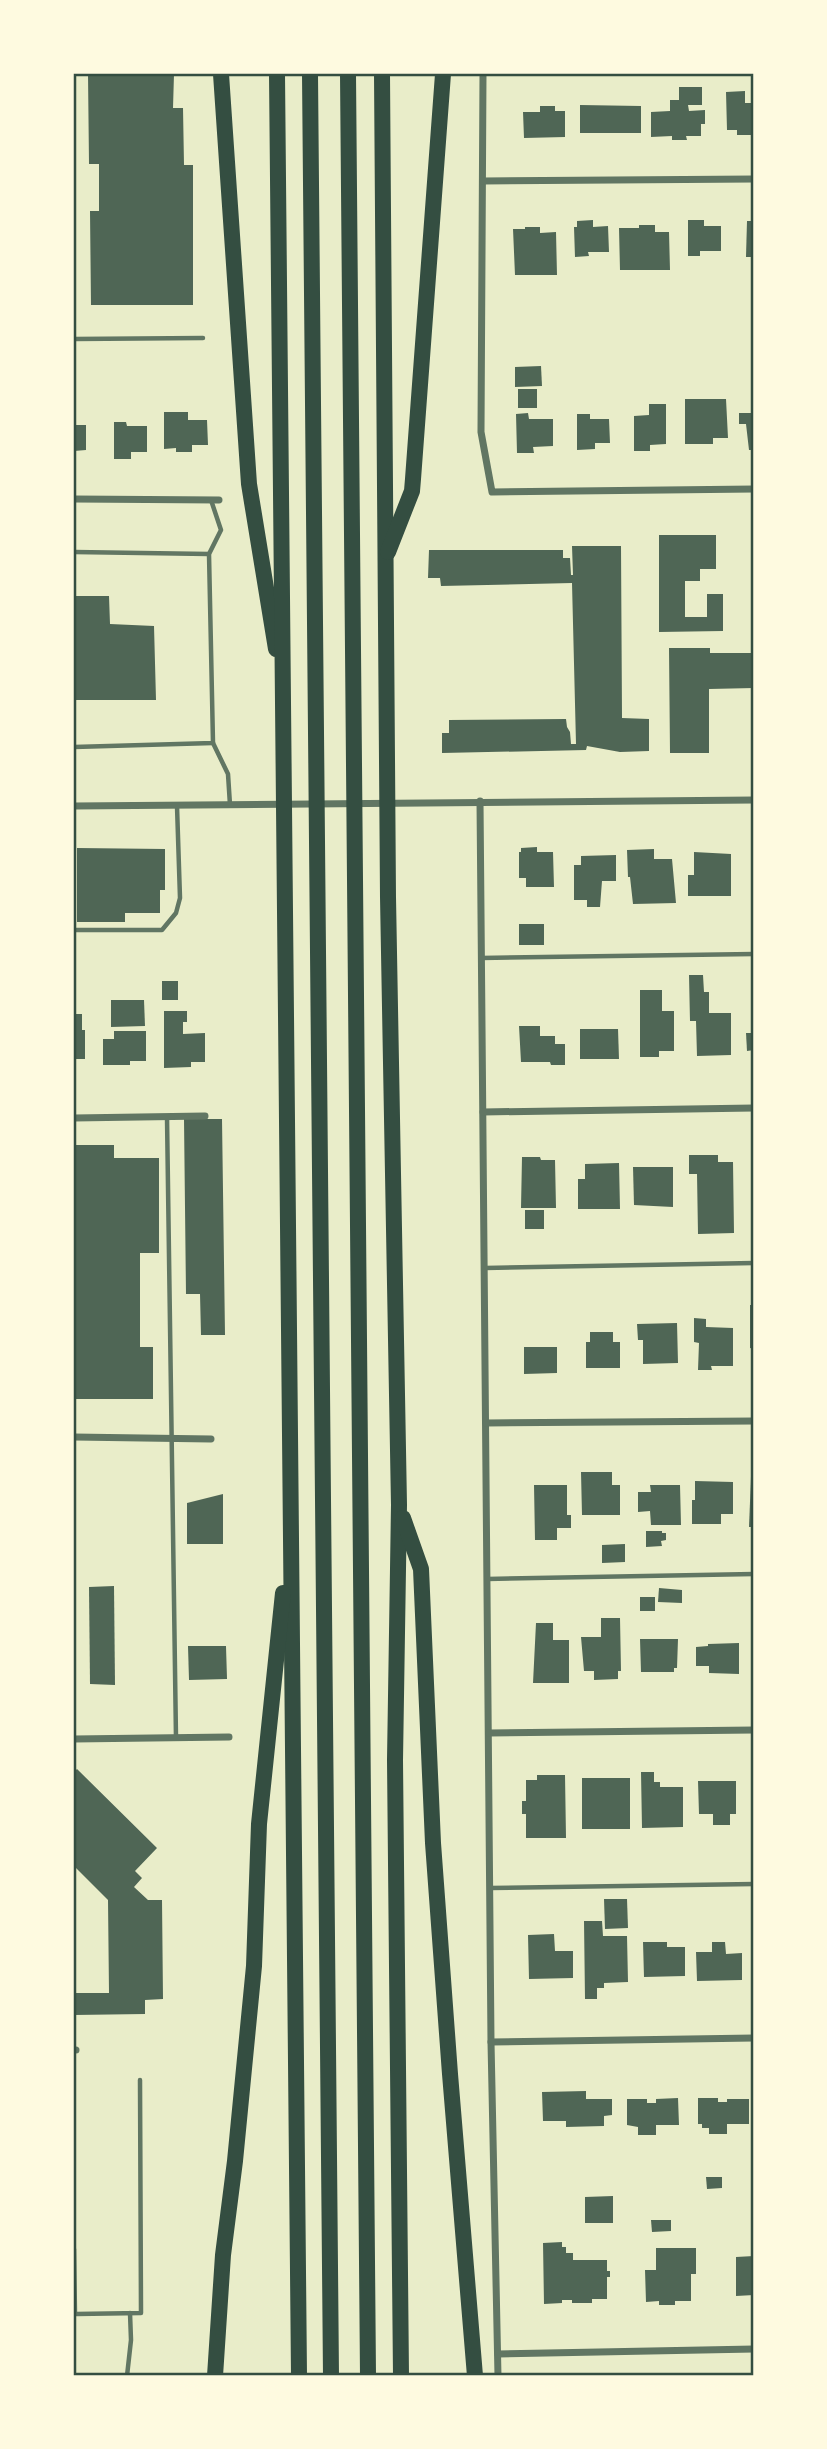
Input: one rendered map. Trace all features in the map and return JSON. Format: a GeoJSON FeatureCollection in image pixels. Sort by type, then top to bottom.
{"type":"FeatureCollection","features":[{"type":"Feature","properties":{"kind":"highway"},"geometry":{"type":"LineString","coordinates":[[221,74],[249,484],[284,703]]}},
{"type":"Feature","properties":{"kind":"highway"},"geometry":{"type":"LineString","coordinates":[[277,74],[299,2375]]}},
{"type":"Feature","properties":{"kind":"highway"},"geometry":{"type":"LineString","coordinates":[[310,74],[331,2375]]}},
{"type":"Feature","properties":{"kind":"highway"},"geometry":{"type":"LineString","coordinates":[[348,74],[368,2375]]}},
{"type":"Feature","properties":{"kind":"highway"},"geometry":{"type":"LineString","coordinates":[[382,74],[384,561],[399,1505],[395,1760],[401,2375]]}},
{"type":"Feature","properties":{"kind":"highway"},"geometry":{"type":"LineString","coordinates":[[384,561],[411,491],[413,479],[443,74]]}},
{"type":"Feature","properties":{"kind":"highway"},"geometry":{"type":"LineString","coordinates":[[399,1505],[421,1569],[434,1857],[475,2375]]}},
{"type":"Feature","properties":{"kind":"highway"},"geometry":{"type":"LineString","coordinates":[[215,2375],[223,2255],[254,1966],[259,1824],[290,1518]]}},
{"type":"Feature","properties":{"kind":"street"},"geometry":{"type":"LineString","coordinates":[[483,74],[481,432],[492,492],[754,489]]}},
{"type":"Feature","properties":{"kind":"street"},"geometry":{"type":"LineString","coordinates":[[483,181],[754,179]]}},
{"type":"Feature","properties":{"kind":"street"},"geometry":{"type":"LineString","coordinates":[[74,499],[215,500]]}},
{"type":"Feature","properties":{"kind":"street"},"geometry":{"type":"LineString","coordinates":[[74,806],[754,800]]}},
{"type":"Feature","properties":{"kind":"street"},"geometry":{"type":"LineString","coordinates":[[480,801],[491,2042],[498,2375]]}},
{"type":"Feature","properties":{"kind":"street"},"geometry":{"type":"LineString","coordinates":[[483,1112],[754,1108]]}},
{"type":"Feature","properties":{"kind":"street"},"geometry":{"type":"LineString","coordinates":[[74,1118],[205,1116]]}},
{"type":"Feature","properties":{"kind":"street"},"geometry":{"type":"LineString","coordinates":[[486,1423],[754,1421]]}},
{"type":"Feature","properties":{"kind":"street"},"geometry":{"type":"LineString","coordinates":[[74,1437],[211,1439]]}},
{"type":"Feature","properties":{"kind":"street"},"geometry":{"type":"LineString","coordinates":[[489,1733],[754,1730]]}},
{"type":"Feature","properties":{"kind":"street"},"geometry":{"type":"LineString","coordinates":[[74,1739],[229,1737]]}},
{"type":"Feature","properties":{"kind":"street"},"geometry":{"type":"LineString","coordinates":[[491,2042],[754,2038]]}},
{"type":"Feature","properties":{"kind":"street"},"geometry":{"type":"LineString","coordinates":[[498,2354],[754,2349]]}},
{"type":"Feature","properties":{"kind":"lane"},"geometry":{"type":"LineString","coordinates":[[74,339],[203,338]]}},
{"type":"Feature","properties":{"kind":"lane"},"geometry":{"type":"LineString","coordinates":[[215,500],[221,530],[209,554],[214,743],[228,774],[230,804]]}},
{"type":"Feature","properties":{"kind":"lane"},"geometry":{"type":"LineString","coordinates":[[74,552],[209,554]]}},
{"type":"Feature","properties":{"kind":"lane"},"geometry":{"type":"LineString","coordinates":[[74,747],[214,743]]}},
{"type":"Feature","properties":{"kind":"lane"},"geometry":{"type":"LineString","coordinates":[[74,930],[162,930],[169,922],[176,913],[180,898],[177,805]]}},
{"type":"Feature","properties":{"kind":"lane"},"geometry":{"type":"LineString","coordinates":[[481,958],[754,954]]}},
{"type":"Feature","properties":{"kind":"lane"},"geometry":{"type":"LineString","coordinates":[[167,1117],[176,1738]]}},
{"type":"Feature","properties":{"kind":"lane"},"geometry":{"type":"LineString","coordinates":[[484,1268],[754,1263]]}},
{"type":"Feature","properties":{"kind":"lane"},"geometry":{"type":"LineString","coordinates":[[487,1579],[754,1574]]}},
{"type":"Feature","properties":{"kind":"lane"},"geometry":{"type":"LineString","coordinates":[[490,1888],[754,1884]]}},
{"type":"Feature","properties":{"kind":"lane"},"geometry":{"type":"LineString","coordinates":[[74,2249],[75,2314],[141,2313],[140,2080]]}},
{"type":"Feature","properties":{"kind":"lane"},"geometry":{"type":"LineString","coordinates":[[127,2375],[131,2340],[130,2313]]}},
{"type":"Feature","properties":{"kind":"building"},"geometry":{"type":"Polygon","coordinates":[[[88,74],[174,74],[173,108],[183,108],[184,165],[193,165],[193,305],[91,305],[90,211],[99,211],[99,164],[89,164],[88,74]]]}},
{"type":"Feature","properties":{"kind":"building"},"geometry":{"type":"Polygon","coordinates":[[[679,87],[702,87],[702,105],[688,105],[689,111],[705,110],[705,124],[701,124],[701,136],[686,136],[687,140],[672,140],[672,136],[651,137],[651,112],[670,111],[670,100],[679,100],[679,87]]]}},
{"type":"Feature","properties":{"kind":"building"},"geometry":{"type":"Polygon","coordinates":[[[745,91],[745,103],[754,103],[753,135],[737,135],[737,130],[727,130],[726,92],[745,91]]]}},
{"type":"Feature","properties":{"kind":"building"},"geometry":{"type":"Polygon","coordinates":[[[580,105],[641,106],[641,133],[580,133],[580,105]]]}},
{"type":"Feature","properties":{"kind":"building"},"geometry":{"type":"Polygon","coordinates":[[[540,106],[555,106],[555,111],[565,111],[565,137],[524,138],[523,112],[540,112],[540,106]]]}},
{"type":"Feature","properties":{"kind":"building"},"geometry":{"type":"Polygon","coordinates":[[[593,220],[593,227],[608,226],[609,252],[588,252],[589,256],[575,257],[574,227],[577,227],[577,221],[593,220]]]}},
{"type":"Feature","properties":{"kind":"building"},"geometry":{"type":"Polygon","coordinates":[[[688,220],[704,220],[704,226],[721,226],[721,251],[700,251],[700,256],[688,256],[688,220]]]}},
{"type":"Feature","properties":{"kind":"building"},"geometry":{"type":"Polygon","coordinates":[[[747,221],[754,221],[754,257],[746,257],[747,221]]]}},
{"type":"Feature","properties":{"kind":"building"},"geometry":{"type":"Polygon","coordinates":[[[639,225],[655,225],[655,232],[669,232],[670,270],[620,270],[619,228],[639,228],[639,225]]]}},
{"type":"Feature","properties":{"kind":"building"},"geometry":{"type":"Polygon","coordinates":[[[540,227],[540,233],[556,232],[557,275],[515,275],[513,229],[540,227]]]}},
{"type":"Feature","properties":{"kind":"building"},"geometry":{"type":"Polygon","coordinates":[[[541,366],[542,386],[515,387],[515,367],[541,366]]]}},
{"type":"Feature","properties":{"kind":"building"},"geometry":{"type":"Polygon","coordinates":[[[518,389],[537,389],[537,408],[518,408],[518,389]]]}},
{"type":"Feature","properties":{"kind":"building"},"geometry":{"type":"Polygon","coordinates":[[[685,399],[726,399],[728,438],[713,438],[713,444],[685,444],[685,399]]]}},
{"type":"Feature","properties":{"kind":"building"},"geometry":{"type":"Polygon","coordinates":[[[649,404],[666,404],[666,444],[650,445],[650,451],[634,451],[634,416],[649,415],[649,404]]]}},
{"type":"Feature","properties":{"kind":"building"},"geometry":{"type":"Polygon","coordinates":[[[164,412],[188,412],[188,420],[207,420],[208,445],[192,445],[192,452],[176,452],[176,448],[164,449],[164,412]]]}},
{"type":"Feature","properties":{"kind":"building"},"geometry":{"type":"Polygon","coordinates":[[[528,413],[529,419],[553,419],[553,446],[533,447],[534,453],[517,453],[516,414],[528,413]]]}},
{"type":"Feature","properties":{"kind":"building"},"geometry":{"type":"Polygon","coordinates":[[[739,413],[754,413],[754,450],[749,450],[746,424],[739,424],[739,413]]]}},
{"type":"Feature","properties":{"kind":"building"},"geometry":{"type":"Polygon","coordinates":[[[577,414],[590,414],[590,419],[609,419],[610,443],[595,443],[595,449],[577,450],[577,414]]]}},
{"type":"Feature","properties":{"kind":"building"},"geometry":{"type":"Polygon","coordinates":[[[114,422],[126,422],[127,426],[147,426],[147,452],[131,452],[131,459],[114,459],[114,422]]]}},
{"type":"Feature","properties":{"kind":"building"},"geometry":{"type":"Polygon","coordinates":[[[74,425],[86,425],[86,450],[74,451],[74,425]]]}},
{"type":"Feature","properties":{"kind":"building"},"geometry":{"type":"Polygon","coordinates":[[[659,535],[716,535],[716,569],[700,569],[700,581],[685,581],[685,617],[707,617],[707,594],[723,594],[723,631],[659,632],[659,535]]]}},
{"type":"Feature","properties":{"kind":"building"},"geometry":{"type":"Polygon","coordinates":[[[572,546],[621,546],[622,718],[649,719],[649,751],[620,752],[587,746],[586,750],[442,753],[442,733],[449,733],[449,720],[566,719],[571,744],[576,744],[572,583],[441,586],[440,578],[428,578],[429,550],[563,550],[563,558],[570,558],[573,575],[572,546]]]}},
{"type":"Feature","properties":{"kind":"building"},"geometry":{"type":"Polygon","coordinates":[[[74,596],[109,596],[110,624],[154,626],[156,700],[74,700],[74,596]]]}},
{"type":"Feature","properties":{"kind":"building"},"geometry":{"type":"Polygon","coordinates":[[[669,648],[710,648],[710,653],[754,653],[754,688],[709,689],[709,753],[670,753],[669,648]]]}},
{"type":"Feature","properties":{"kind":"building"},"geometry":{"type":"Polygon","coordinates":[[[537,847],[537,852],[553,852],[554,887],[526,887],[526,878],[519,878],[521,848],[537,847]]]}},
{"type":"Feature","properties":{"kind":"building"},"geometry":{"type":"Polygon","coordinates":[[[77,848],[165,849],[165,890],[160,890],[160,913],[125,913],[125,922],[77,922],[77,848]]]}},
{"type":"Feature","properties":{"kind":"building"},"geometry":{"type":"Polygon","coordinates":[[[654,849],[654,859],[672,859],[676,903],[633,904],[627,850],[654,849]]]}},
{"type":"Feature","properties":{"kind":"building"},"geometry":{"type":"Polygon","coordinates":[[[694,852],[731,854],[731,896],[688,896],[688,875],[694,875],[694,852]]]}},
{"type":"Feature","properties":{"kind":"building"},"geometry":{"type":"Polygon","coordinates":[[[616,855],[616,881],[602,881],[600,907],[587,907],[587,900],[574,900],[574,865],[581,865],[581,856],[616,855]]]}},
{"type":"Feature","properties":{"kind":"building"},"geometry":{"type":"Polygon","coordinates":[[[519,924],[544,924],[544,945],[519,945],[519,924]]]}},
{"type":"Feature","properties":{"kind":"building"},"geometry":{"type":"Polygon","coordinates":[[[689,975],[703,975],[704,992],[709,992],[709,1013],[731,1013],[731,1055],[697,1056],[696,1021],[690,1021],[689,975]]]}},
{"type":"Feature","properties":{"kind":"building"},"geometry":{"type":"Polygon","coordinates":[[[162,981],[178,981],[178,1000],[162,1000],[162,981]]]}},
{"type":"Feature","properties":{"kind":"building"},"geometry":{"type":"Polygon","coordinates":[[[640,990],[662,990],[662,1011],[674,1011],[674,1051],[659,1051],[659,1057],[640,1057],[640,990]]]}},
{"type":"Feature","properties":{"kind":"building"},"geometry":{"type":"Polygon","coordinates":[[[111,1000],[144,1000],[145,1026],[111,1027],[111,1000]]]}},
{"type":"Feature","properties":{"kind":"building"},"geometry":{"type":"Polygon","coordinates":[[[164,1011],[187,1011],[183,1034],[205,1033],[205,1062],[191,1062],[191,1067],[164,1068],[164,1011]]]}},
{"type":"Feature","properties":{"kind":"building"},"geometry":{"type":"Polygon","coordinates":[[[74,1014],[82,1014],[85,1059],[74,1059],[74,1014]]]}},
{"type":"Feature","properties":{"kind":"building"},"geometry":{"type":"Polygon","coordinates":[[[519,1026],[540,1026],[540,1036],[555,1036],[555,1044],[565,1044],[565,1065],[521,1062],[519,1026]]]}},
{"type":"Feature","properties":{"kind":"building"},"geometry":{"type":"Polygon","coordinates":[[[580,1029],[618,1029],[619,1059],[580,1059],[580,1029]]]}},
{"type":"Feature","properties":{"kind":"building"},"geometry":{"type":"Polygon","coordinates":[[[114,1031],[146,1031],[146,1061],[130,1061],[130,1065],[103,1065],[103,1039],[114,1039],[114,1031]]]}},
{"type":"Feature","properties":{"kind":"building"},"geometry":{"type":"Polygon","coordinates":[[[746,1033],[754,1033],[754,1050],[747,1051],[746,1033]]]}},
{"type":"Feature","properties":{"kind":"building"},"geometry":{"type":"Polygon","coordinates":[[[184,1119],[222,1119],[225,1335],[201,1335],[200,1294],[186,1294],[184,1119]]]}},
{"type":"Feature","properties":{"kind":"building"},"geometry":{"type":"Polygon","coordinates":[[[74,1145],[114,1145],[114,1158],[159,1158],[159,1253],[140,1253],[140,1347],[153,1347],[153,1399],[74,1399],[74,1145]]]}},
{"type":"Feature","properties":{"kind":"building"},"geometry":{"type":"Polygon","coordinates":[[[689,1155],[718,1155],[718,1162],[733,1162],[734,1233],[698,1234],[697,1174],[689,1174],[689,1155]]]}},
{"type":"Feature","properties":{"kind":"building"},"geometry":{"type":"Polygon","coordinates":[[[522,1157],[555,1160],[556,1208],[521,1208],[522,1157]]]}},
{"type":"Feature","properties":{"kind":"building"},"geometry":{"type":"Polygon","coordinates":[[[619,1163],[620,1209],[578,1209],[578,1179],[585,1179],[585,1164],[619,1163]]]}},
{"type":"Feature","properties":{"kind":"building"},"geometry":{"type":"Polygon","coordinates":[[[633,1167],[673,1167],[673,1207],[634,1205],[633,1167]]]}},
{"type":"Feature","properties":{"kind":"building"},"geometry":{"type":"Polygon","coordinates":[[[525,1210],[544,1210],[544,1229],[525,1229],[525,1210]]]}},
{"type":"Feature","properties":{"kind":"building"},"geometry":{"type":"Polygon","coordinates":[[[750,1305],[754,1305],[754,1349],[750,1348],[750,1305]]]}},
{"type":"Feature","properties":{"kind":"building"},"geometry":{"type":"Polygon","coordinates":[[[694,1318],[706,1319],[706,1327],[733,1328],[733,1366],[711,1366],[712,1370],[698,1370],[699,1343],[694,1342],[694,1318]]]}},
{"type":"Feature","properties":{"kind":"building"},"geometry":{"type":"Polygon","coordinates":[[[677,1323],[678,1363],[643,1364],[643,1340],[638,1340],[637,1324],[677,1323]]]}},
{"type":"Feature","properties":{"kind":"building"},"geometry":{"type":"Polygon","coordinates":[[[590,1332],[613,1332],[613,1342],[620,1342],[620,1368],[586,1368],[586,1342],[590,1342],[590,1332]]]}},
{"type":"Feature","properties":{"kind":"building"},"geometry":{"type":"Polygon","coordinates":[[[524,1347],[557,1347],[557,1373],[524,1374],[524,1347]]]}},
{"type":"Feature","properties":{"kind":"building"},"geometry":{"type":"Polygon","coordinates":[[[581,1472],[612,1472],[612,1485],[620,1485],[620,1515],[582,1515],[581,1472]]]}},
{"type":"Feature","properties":{"kind":"building"},"geometry":{"type":"Polygon","coordinates":[[[751,1477],[754,1477],[754,1527],[749,1527],[751,1477]]]}},
{"type":"Feature","properties":{"kind":"building"},"geometry":{"type":"Polygon","coordinates":[[[695,1481],[733,1482],[733,1514],[721,1514],[721,1524],[692,1524],[695,1481]]]}},
{"type":"Feature","properties":{"kind":"building"},"geometry":{"type":"Polygon","coordinates":[[[534,1485],[567,1485],[567,1515],[571,1515],[571,1528],[557,1528],[557,1540],[535,1540],[534,1485]]]}},
{"type":"Feature","properties":{"kind":"building"},"geometry":{"type":"Polygon","coordinates":[[[650,1485],[680,1485],[681,1525],[651,1525],[650,1511],[638,1512],[638,1492],[651,1492],[650,1485]]]}},
{"type":"Feature","properties":{"kind":"building"},"geometry":{"type":"Polygon","coordinates":[[[223,1494],[223,1544],[187,1544],[187,1503],[223,1494]]]}},
{"type":"Feature","properties":{"kind":"building"},"geometry":{"type":"Polygon","coordinates":[[[646,1531],[666,1533],[666,1540],[661,1541],[662,1546],[646,1547],[646,1531]]]}},
{"type":"Feature","properties":{"kind":"building"},"geometry":{"type":"Polygon","coordinates":[[[625,1544],[625,1562],[602,1563],[602,1545],[625,1544]]]}},
{"type":"Feature","properties":{"kind":"building"},"geometry":{"type":"Polygon","coordinates":[[[114,1586],[115,1685],[90,1684],[89,1587],[114,1586]]]}},
{"type":"Feature","properties":{"kind":"building"},"geometry":{"type":"Polygon","coordinates":[[[659,1588],[682,1590],[682,1603],[658,1602],[659,1588]]]}},
{"type":"Feature","properties":{"kind":"building"},"geometry":{"type":"Polygon","coordinates":[[[640,1597],[655,1597],[655,1611],[640,1611],[640,1597]]]}},
{"type":"Feature","properties":{"kind":"building"},"geometry":{"type":"Polygon","coordinates":[[[601,1618],[620,1618],[621,1671],[618,1671],[618,1679],[594,1680],[594,1671],[584,1671],[581,1637],[601,1637],[601,1618]]]}},
{"type":"Feature","properties":{"kind":"building"},"geometry":{"type":"Polygon","coordinates":[[[536,1623],[553,1623],[553,1640],[569,1640],[569,1683],[533,1683],[536,1623]]]}},
{"type":"Feature","properties":{"kind":"building"},"geometry":{"type":"Polygon","coordinates":[[[640,1639],[678,1639],[677,1668],[674,1668],[674,1672],[641,1672],[640,1639]]]}},
{"type":"Feature","properties":{"kind":"building"},"geometry":{"type":"Polygon","coordinates":[[[739,1643],[739,1674],[709,1673],[709,1666],[696,1666],[696,1647],[739,1643]]]}},
{"type":"Feature","properties":{"kind":"building"},"geometry":{"type":"Polygon","coordinates":[[[188,1646],[226,1646],[227,1679],[189,1680],[188,1646]]]}},
{"type":"Feature","properties":{"kind":"building"},"geometry":{"type":"Polygon","coordinates":[[[77,1769],[157,1848],[135,1871],[142,1878],[134,1887],[148,1900],[162,1900],[163,1999],[145,2000],[145,2014],[74,2015],[74,1993],[109,1993],[108,1900],[74,1866],[74,1772],[77,1769]]]}},
{"type":"Feature","properties":{"kind":"building"},"geometry":{"type":"Polygon","coordinates":[[[641,1772],[654,1772],[654,1782],[660,1782],[660,1787],[683,1787],[683,1827],[642,1828],[641,1772]]]}},
{"type":"Feature","properties":{"kind":"building"},"geometry":{"type":"Polygon","coordinates":[[[537,1775],[565,1775],[566,1838],[526,1838],[526,1814],[522,1814],[522,1801],[526,1801],[526,1780],[537,1780],[537,1775]]]}},
{"type":"Feature","properties":{"kind":"building"},"geometry":{"type":"Polygon","coordinates":[[[582,1778],[630,1778],[630,1829],[582,1829],[582,1778]]]}},
{"type":"Feature","properties":{"kind":"building"},"geometry":{"type":"Polygon","coordinates":[[[698,1781],[736,1781],[736,1814],[730,1814],[730,1825],[713,1825],[713,1814],[699,1814],[698,1781]]]}},
{"type":"Feature","properties":{"kind":"building"},"geometry":{"type":"Polygon","coordinates":[[[604,1899],[627,1899],[628,1928],[605,1929],[604,1899]]]}},
{"type":"Feature","properties":{"kind":"building"},"geometry":{"type":"Polygon","coordinates":[[[584,1921],[602,1921],[603,1936],[627,1936],[628,1982],[604,1983],[604,1988],[597,1988],[597,1999],[585,1999],[584,1921]]]}},
{"type":"Feature","properties":{"kind":"building"},"geometry":{"type":"Polygon","coordinates":[[[554,1934],[555,1951],[573,1951],[573,1978],[529,1979],[528,1935],[554,1934]]]}},
{"type":"Feature","properties":{"kind":"building"},"geometry":{"type":"Polygon","coordinates":[[[643,1942],[667,1942],[667,1947],[685,1947],[685,1976],[644,1977],[643,1942]]]}},
{"type":"Feature","properties":{"kind":"building"},"geometry":{"type":"Polygon","coordinates":[[[712,1942],[725,1942],[726,1954],[742,1953],[742,1980],[697,1981],[696,1952],[712,1952],[712,1942]]]}},
{"type":"Feature","properties":{"kind":"building"},"geometry":{"type":"Polygon","coordinates":[[[586,2091],[586,2099],[612,2099],[612,2115],[604,2116],[604,2126],[566,2127],[566,2121],[543,2121],[542,2092],[586,2091]]]}},
{"type":"Feature","properties":{"kind":"building"},"geometry":{"type":"Polygon","coordinates":[[[678,2098],[679,2125],[656,2125],[656,2135],[638,2135],[638,2127],[627,2125],[627,2099],[647,2099],[647,2103],[656,2103],[656,2099],[678,2098]]]}},
{"type":"Feature","properties":{"kind":"building"},"geometry":{"type":"Polygon","coordinates":[[[698,2098],[718,2098],[718,2102],[727,2102],[727,2099],[749,2099],[749,2124],[727,2124],[727,2134],[709,2134],[709,2128],[702,2128],[702,2124],[698,2124],[698,2098]]]}},
{"type":"Feature","properties":{"kind":"building"},"geometry":{"type":"Polygon","coordinates":[[[706,2177],[722,2177],[722,2188],[707,2189],[706,2177]]]}},
{"type":"Feature","properties":{"kind":"building"},"geometry":{"type":"Polygon","coordinates":[[[613,2196],[613,2223],[585,2223],[585,2197],[613,2196]]]}},
{"type":"Feature","properties":{"kind":"building"},"geometry":{"type":"Polygon","coordinates":[[[651,2220],[671,2220],[671,2231],[652,2232],[651,2220]]]}},
{"type":"Feature","properties":{"kind":"building"},"geometry":{"type":"Polygon","coordinates":[[[562,2242],[566,2253],[573,2253],[573,2260],[607,2260],[610,2277],[607,2277],[607,2299],[592,2299],[592,2303],[562,2300],[562,2303],[544,2304],[543,2243],[562,2242]]]}},
{"type":"Feature","properties":{"kind":"building"},"geometry":{"type":"Polygon","coordinates":[[[656,2248],[696,2248],[696,2274],[691,2274],[691,2301],[675,2301],[675,2305],[659,2305],[659,2301],[646,2302],[645,2270],[656,2270],[656,2248]]]}},
{"type":"Feature","properties":{"kind":"building"},"geometry":{"type":"Polygon","coordinates":[[[754,2256],[754,2295],[736,2296],[736,2257],[754,2256]]]}}]}
